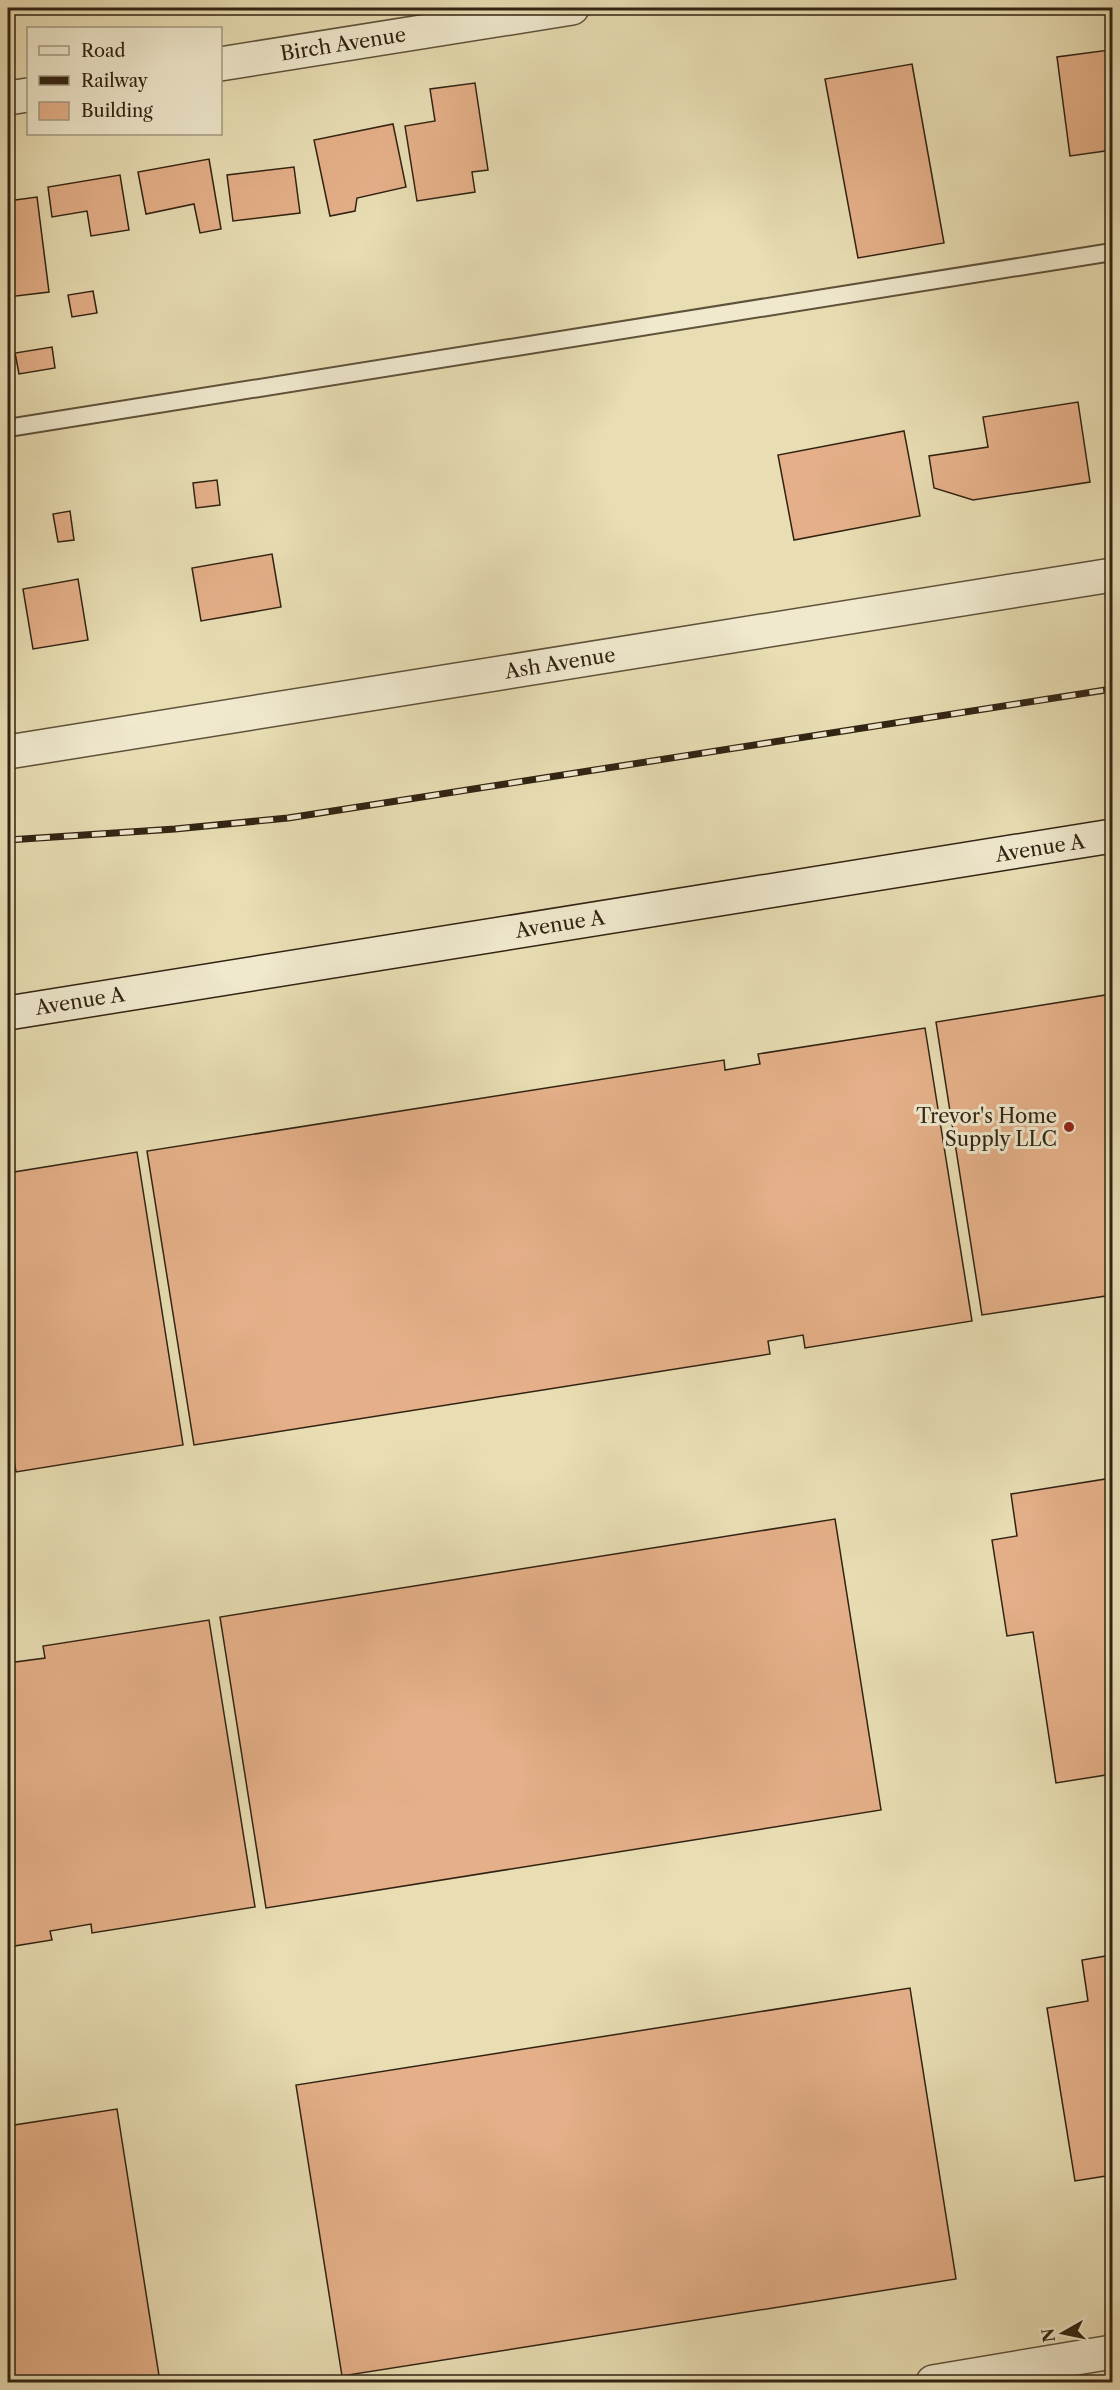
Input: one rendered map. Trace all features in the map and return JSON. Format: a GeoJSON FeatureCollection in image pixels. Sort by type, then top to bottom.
{"type":"FeatureCollection","features":[{"type":"Feature","properties":{"kind":"street","name":"Birch Avenue"},"geometry":{"type":"LineString","coordinates":[[222,64],[572,8]]}},
{"type":"Feature","properties":{"kind":"street"},"geometry":{"type":"LineString","coordinates":[[8,98],[27,95]]}},
{"type":"Feature","properties":{"kind":"street","name":"Ash Avenue"},"geometry":{"type":"LineString","coordinates":[[8,752],[1113,575]]}},
{"type":"Feature","properties":{"kind":"street","name":"Avenue A"},"geometry":{"type":"LineString","coordinates":[[8,1013],[1113,836]]}},
{"type":"Feature","properties":{"kind":"street"},"geometry":{"type":"LineString","coordinates":[[933,2382],[1113,2352]]}},
{"type":"Feature","properties":{"kind":"lane"},"geometry":{"type":"LineString","coordinates":[[8,429],[1113,252]]}},
{"type":"Feature","properties":{"kind":"building"},"geometry":{"type":"Polygon","coordinates":[[[1109,50],[1112,78],[1112,150],[1070,156],[1057,57],[1109,50]]]}},
{"type":"Feature","properties":{"kind":"building"},"geometry":{"type":"Polygon","coordinates":[[[912,64],[944,243],[858,258],[825,79],[912,64]]]}},
{"type":"Feature","properties":{"kind":"building"},"geometry":{"type":"Polygon","coordinates":[[[475,83],[488,170],[472,172],[475,192],[417,201],[405,126],[435,121],[430,89],[475,83]]]}},
{"type":"Feature","properties":{"kind":"building"},"geometry":{"type":"Polygon","coordinates":[[[393,124],[406,187],[357,198],[355,211],[330,216],[314,140],[393,124]]]}},
{"type":"Feature","properties":{"kind":"building"},"geometry":{"type":"Polygon","coordinates":[[[209,159],[221,229],[200,233],[194,204],[146,214],[138,172],[209,159]]]}},
{"type":"Feature","properties":{"kind":"building"},"geometry":{"type":"Polygon","coordinates":[[[294,167],[300,213],[233,221],[227,175],[294,167]]]}},
{"type":"Feature","properties":{"kind":"building"},"geometry":{"type":"Polygon","coordinates":[[[120,175],[129,230],[91,236],[87,211],[52,217],[48,187],[120,175]]]}},
{"type":"Feature","properties":{"kind":"building"},"geometry":{"type":"Polygon","coordinates":[[[37,197],[49,292],[8,297],[8,201],[37,197]]]}},
{"type":"Feature","properties":{"kind":"building"},"geometry":{"type":"Polygon","coordinates":[[[93,291],[97,313],[72,317],[68,295],[93,291]]]}},
{"type":"Feature","properties":{"kind":"building"},"geometry":{"type":"Polygon","coordinates":[[[52,347],[55,368],[19,374],[15,353],[52,347]]]}},
{"type":"Feature","properties":{"kind":"building"},"geometry":{"type":"Polygon","coordinates":[[[1078,402],[1090,482],[973,500],[934,488],[929,456],[988,447],[983,417],[1078,402]]]}},
{"type":"Feature","properties":{"kind":"building"},"geometry":{"type":"Polygon","coordinates":[[[904,431],[920,516],[794,540],[778,455],[904,431]]]}},
{"type":"Feature","properties":{"kind":"building"},"geometry":{"type":"Polygon","coordinates":[[[217,480],[220,505],[196,508],[193,483],[217,480]]]}},
{"type":"Feature","properties":{"kind":"building"},"geometry":{"type":"Polygon","coordinates":[[[70,511],[74,540],[58,542],[53,514],[70,511]]]}},
{"type":"Feature","properties":{"kind":"building"},"geometry":{"type":"Polygon","coordinates":[[[272,554],[281,607],[201,621],[192,568],[272,554]]]}},
{"type":"Feature","properties":{"kind":"building"},"geometry":{"type":"Polygon","coordinates":[[[78,579],[88,640],[33,649],[23,589],[78,579]]]}},
{"type":"Feature","properties":{"kind":"building"},"geometry":{"type":"Polygon","coordinates":[[[1112,994],[1112,1295],[982,1315],[936,1022],[1112,994]]]}},
{"type":"Feature","properties":{"kind":"building"},"geometry":{"type":"Polygon","coordinates":[[[925,1028],[972,1321],[805,1348],[803,1335],[768,1341],[770,1354],[194,1445],[147,1151],[724,1060],[725,1070],[760,1064],[758,1054],[925,1028]]]}},
{"type":"Feature","properties":{"kind":"building"},"geometry":{"type":"Polygon","coordinates":[[[137,1152],[183,1445],[16,1472],[14,1459],[8,1460],[8,1173],[137,1152]]]}},
{"type":"Feature","properties":{"kind":"building"},"geometry":{"type":"Polygon","coordinates":[[[1112,1478],[1112,1774],[1056,1783],[1033,1632],[1007,1636],[992,1540],[1017,1536],[1011,1494],[1112,1478]]]}},
{"type":"Feature","properties":{"kind":"building"},"geometry":{"type":"Polygon","coordinates":[[[835,1519],[881,1810],[266,1908],[220,1617],[835,1519]]]}},
{"type":"Feature","properties":{"kind":"building"},"geometry":{"type":"Polygon","coordinates":[[[209,1620],[255,1907],[92,1933],[91,1924],[50,1931],[52,1940],[8,1947],[8,1663],[45,1658],[43,1646],[209,1620]]]}},
{"type":"Feature","properties":{"kind":"building"},"geometry":{"type":"Polygon","coordinates":[[[1112,1955],[1112,2175],[1075,2181],[1047,2008],[1088,2001],[1082,1960],[1112,1955]]]}},
{"type":"Feature","properties":{"kind":"building"},"geometry":{"type":"Polygon","coordinates":[[[910,1988],[956,2279],[342,2376],[296,2085],[910,1988]]]}},
{"type":"Feature","properties":{"kind":"building"},"geometry":{"type":"Polygon","coordinates":[[[117,2109],[160,2382],[8,2382],[8,2126],[117,2109]]]}},
{"type":"Feature","properties":{"kind":"railway"},"geometry":{"type":"LineString","coordinates":[[8,840],[175,829],[288,818],[1112,689]]}},
{"type":"Feature","properties":{"kind":"place","name":"Trevor's Home Supply LLC"},"geometry":{"type":"Point","coordinates":[1069,1127]}}]}
